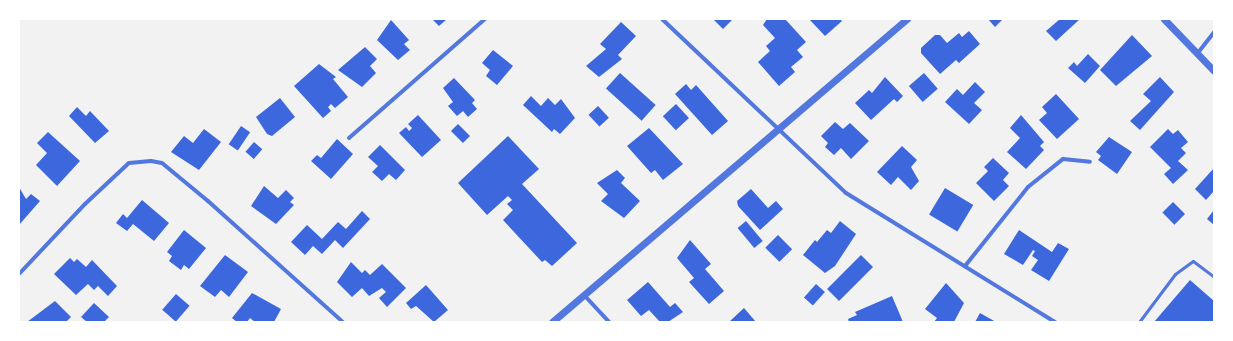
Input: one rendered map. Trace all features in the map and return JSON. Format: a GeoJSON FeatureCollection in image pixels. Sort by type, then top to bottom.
{"type":"FeatureCollection","features":[{"type":"Feature","properties":{"kind":"street"},"geometry":{"type":"LineString","coordinates":[[350,138],[485,19]]}},
{"type":"Feature","properties":{"kind":"street"},"geometry":{"type":"LineString","coordinates":[[662,19],[846,193],[1055,322]]}},
{"type":"Feature","properties":{"kind":"street"},"geometry":{"type":"LineString","coordinates":[[552,322],[907,19]]}},
{"type":"Feature","properties":{"kind":"street"},"geometry":{"type":"LineString","coordinates":[[1164,19],[1214,71]]}},
{"type":"Feature","properties":{"kind":"street"},"geometry":{"type":"LineString","coordinates":[[1197,54],[1214,32]]}},
{"type":"Feature","properties":{"kind":"street"},"geometry":{"type":"LineString","coordinates":[[965,266],[1028,187],[1063,159],[1090,162]]}},
{"type":"Feature","properties":{"kind":"street"},"geometry":{"type":"LineString","coordinates":[[19,274],[85,204],[129,163],[151,161],[162,163],[196,191],[343,322]]}},
{"type":"Feature","properties":{"kind":"street"},"geometry":{"type":"LineString","coordinates":[[584,295],[609,322]]}},
{"type":"Feature","properties":{"kind":"lane"},"geometry":{"type":"LineString","coordinates":[[1139,322],[1175,274],[1193,261],[1214,277]]}},
{"type":"Feature","properties":{"kind":"building"},"geometry":{"type":"Polygon","coordinates":[[[432,19],[447,19],[439,26],[432,19]]]}},
{"type":"Feature","properties":{"kind":"building"},"geometry":{"type":"Polygon","coordinates":[[[713,19],[733,19],[723,29],[713,19]]]}},
{"type":"Feature","properties":{"kind":"building"},"geometry":{"type":"Polygon","coordinates":[[[767,19],[785,19],[806,42],[797,50],[803,57],[791,67],[795,72],[779,86],[758,62],[770,51],[766,46],[775,38],[763,25],[767,19]]]}},
{"type":"Feature","properties":{"kind":"building"},"geometry":{"type":"Polygon","coordinates":[[[809,19],[840,19],[842,21],[825,36],[809,19]]]}},
{"type":"Feature","properties":{"kind":"building"},"geometry":{"type":"Polygon","coordinates":[[[988,19],[1003,19],[995,27],[988,19]]]}},
{"type":"Feature","properties":{"kind":"building"},"geometry":{"type":"Polygon","coordinates":[[[1060,19],[1080,19],[1056,41],[1046,31],[1060,19]]]}},
{"type":"Feature","properties":{"kind":"building"},"geometry":{"type":"Polygon","coordinates":[[[391,20],[409,40],[404,44],[410,50],[398,60],[377,40],[391,20]]]}},
{"type":"Feature","properties":{"kind":"building"},"geometry":{"type":"Polygon","coordinates":[[[621,22],[636,36],[618,55],[622,59],[599,77],[586,66],[606,49],[600,44],[621,22]]]}},
{"type":"Feature","properties":{"kind":"building"},"geometry":{"type":"Polygon","coordinates":[[[969,31],[980,44],[959,63],[956,60],[940,74],[921,53],[921,48],[935,35],[940,35],[947,43],[959,33],[962,37],[969,31]]]}},
{"type":"Feature","properties":{"kind":"building"},"geometry":{"type":"Polygon","coordinates":[[[1132,35],[1152,56],[1116,86],[1100,70],[1132,35]]]}},
{"type":"Feature","properties":{"kind":"building"},"geometry":{"type":"Polygon","coordinates":[[[365,47],[377,59],[370,66],[376,73],[362,87],[338,70],[365,47]]]}},
{"type":"Feature","properties":{"kind":"building"},"geometry":{"type":"Polygon","coordinates":[[[493,50],[513,66],[497,85],[486,76],[490,70],[482,63],[493,50]]]}},
{"type":"Feature","properties":{"kind":"building"},"geometry":{"type":"Polygon","coordinates":[[[1088,54],[1100,66],[1085,83],[1068,68],[1074,62],[1077,66],[1088,54]]]}},
{"type":"Feature","properties":{"kind":"building"},"geometry":{"type":"Polygon","coordinates":[[[319,64],[336,77],[333,79],[348,97],[335,108],[331,104],[328,107],[331,111],[323,118],[294,86],[319,64]]]}},
{"type":"Feature","properties":{"kind":"building"},"geometry":{"type":"Polygon","coordinates":[[[620,73],[656,105],[642,121],[606,89],[620,73]]]}},
{"type":"Feature","properties":{"kind":"building"},"geometry":{"type":"Polygon","coordinates":[[[924,73],[938,89],[923,102],[909,86],[924,73]]]}},
{"type":"Feature","properties":{"kind":"building"},"geometry":{"type":"Polygon","coordinates":[[[885,77],[903,96],[897,102],[894,99],[871,120],[855,103],[869,90],[872,93],[885,77]]]}},
{"type":"Feature","properties":{"kind":"building"},"geometry":{"type":"Polygon","coordinates":[[[1160,77],[1174,92],[1140,130],[1130,121],[1151,101],[1143,94],[1160,77]]]}},
{"type":"Feature","properties":{"kind":"building"},"geometry":{"type":"Polygon","coordinates":[[[454,78],[475,100],[472,103],[477,109],[468,117],[463,111],[457,116],[448,106],[453,102],[443,88],[454,78]]]}},
{"type":"Feature","properties":{"kind":"building"},"geometry":{"type":"Polygon","coordinates":[[[975,82],[985,92],[974,103],[982,110],[969,124],[945,102],[957,89],[963,95],[975,82]]]}},
{"type":"Feature","properties":{"kind":"building"},"geometry":{"type":"Polygon","coordinates":[[[686,84],[691,90],[696,85],[728,121],[712,135],[675,94],[686,84]]]}},
{"type":"Feature","properties":{"kind":"building"},"geometry":{"type":"Polygon","coordinates":[[[1056,94],[1079,119],[1057,139],[1039,120],[1047,113],[1042,107],[1056,94]]]}},
{"type":"Feature","properties":{"kind":"building"},"geometry":{"type":"Polygon","coordinates":[[[531,96],[541,106],[548,98],[555,105],[561,99],[575,118],[560,134],[554,129],[552,132],[523,105],[531,96]]]}},
{"type":"Feature","properties":{"kind":"building"},"geometry":{"type":"Polygon","coordinates":[[[280,98],[295,117],[272,136],[267,134],[256,117],[280,98]]]}},
{"type":"Feature","properties":{"kind":"building"},"geometry":{"type":"Polygon","coordinates":[[[676,104],[689,118],[676,130],[663,116],[676,104]]]}},
{"type":"Feature","properties":{"kind":"building"},"geometry":{"type":"Polygon","coordinates":[[[598,106],[609,118],[599,127],[588,115],[598,106]]]}},
{"type":"Feature","properties":{"kind":"building"},"geometry":{"type":"Polygon","coordinates":[[[77,107],[86,116],[90,111],[109,131],[95,143],[69,116],[77,107]]]}},
{"type":"Feature","properties":{"kind":"building"},"geometry":{"type":"Polygon","coordinates":[[[418,115],[441,140],[422,157],[399,133],[406,127],[409,131],[412,128],[408,124],[418,115]]]}},
{"type":"Feature","properties":{"kind":"building"},"geometry":{"type":"Polygon","coordinates":[[[1021,115],[1044,142],[1040,146],[1044,150],[1026,169],[1007,152],[1020,138],[1010,128],[1021,115]]]}},
{"type":"Feature","properties":{"kind":"building"},"geometry":{"type":"Polygon","coordinates":[[[835,122],[843,129],[850,123],[869,141],[851,159],[841,148],[834,155],[825,147],[828,143],[821,136],[835,122]]]}},
{"type":"Feature","properties":{"kind":"building"},"geometry":{"type":"Polygon","coordinates":[[[458,124],[470,136],[463,143],[451,131],[458,124]]]}},
{"type":"Feature","properties":{"kind":"building"},"geometry":{"type":"Polygon","coordinates":[[[241,126],[250,132],[238,150],[229,144],[241,126]]]}},
{"type":"Feature","properties":{"kind":"building"},"geometry":{"type":"Polygon","coordinates":[[[649,128],[683,164],[663,180],[655,170],[651,173],[627,146],[649,128]]]}},
{"type":"Feature","properties":{"kind":"building"},"geometry":{"type":"Polygon","coordinates":[[[204,129],[221,142],[199,170],[171,152],[184,136],[193,143],[204,129]]]}},
{"type":"Feature","properties":{"kind":"building"},"geometry":{"type":"Polygon","coordinates":[[[1168,129],[1173,134],[1178,130],[1188,142],[1181,148],[1186,153],[1178,161],[1188,170],[1173,184],[1164,174],[1171,168],[1150,147],[1168,129]]]}},
{"type":"Feature","properties":{"kind":"building"},"geometry":{"type":"Polygon","coordinates":[[[48,132],[80,161],[57,186],[36,165],[47,153],[37,143],[48,132]]]}},
{"type":"Feature","properties":{"kind":"building"},"geometry":{"type":"Polygon","coordinates":[[[508,136],[539,169],[522,184],[577,243],[552,266],[545,260],[542,262],[503,220],[513,210],[507,204],[512,200],[508,196],[487,215],[458,183],[508,136]]]}},
{"type":"Feature","properties":{"kind":"building"},"geometry":{"type":"Polygon","coordinates":[[[1109,137],[1132,152],[1117,174],[1098,160],[1101,156],[1096,152],[1109,137]]]}},
{"type":"Feature","properties":{"kind":"building"},"geometry":{"type":"Polygon","coordinates":[[[337,139],[353,154],[331,179],[311,161],[317,155],[321,158],[337,139]]]}},
{"type":"Feature","properties":{"kind":"building"},"geometry":{"type":"Polygon","coordinates":[[[254,142],[262,149],[254,159],[245,152],[254,142]]]}},
{"type":"Feature","properties":{"kind":"building"},"geometry":{"type":"Polygon","coordinates":[[[380,145],[405,170],[396,180],[389,174],[382,181],[372,172],[378,166],[368,157],[380,145]]]}},
{"type":"Feature","properties":{"kind":"building"},"geometry":{"type":"Polygon","coordinates":[[[902,146],[917,160],[911,167],[919,181],[911,190],[898,177],[891,185],[877,172],[902,146]]]}},
{"type":"Feature","properties":{"kind":"building"},"geometry":{"type":"Polygon","coordinates":[[[993,158],[1009,173],[1003,180],[1009,186],[994,201],[976,183],[988,171],[984,167],[993,158]]]}},
{"type":"Feature","properties":{"kind":"building"},"geometry":{"type":"Polygon","coordinates":[[[1214,168],[1214,191],[1206,200],[1195,189],[1214,168]]]}},
{"type":"Feature","properties":{"kind":"building"},"geometry":{"type":"Polygon","coordinates":[[[617,170],[625,178],[621,183],[640,201],[624,218],[601,201],[608,194],[597,183],[617,170]]]}},
{"type":"Feature","properties":{"kind":"building"},"geometry":{"type":"Polygon","coordinates":[[[264,186],[278,198],[286,190],[294,198],[290,202],[294,205],[276,224],[251,206],[264,186]]]}},
{"type":"Feature","properties":{"kind":"building"},"geometry":{"type":"Polygon","coordinates":[[[19,187],[26,199],[31,194],[40,201],[19,225],[19,187]]]}},
{"type":"Feature","properties":{"kind":"building"},"geometry":{"type":"Polygon","coordinates":[[[945,188],[973,205],[957,232],[929,215],[945,188]]]}},
{"type":"Feature","properties":{"kind":"building"},"geometry":{"type":"Polygon","coordinates":[[[751,189],[768,208],[776,201],[783,209],[760,230],[738,206],[737,201],[751,189]]]}},
{"type":"Feature","properties":{"kind":"building"},"geometry":{"type":"Polygon","coordinates":[[[142,200],[169,223],[154,241],[133,224],[127,231],[116,223],[123,214],[127,218],[142,200]]]}},
{"type":"Feature","properties":{"kind":"building"},"geometry":{"type":"Polygon","coordinates":[[[1173,202],[1185,214],[1174,225],[1162,213],[1173,202]]]}},
{"type":"Feature","properties":{"kind":"building"},"geometry":{"type":"Polygon","coordinates":[[[1214,210],[1214,225],[1207,219],[1214,210]]]}},
{"type":"Feature","properties":{"kind":"building"},"geometry":{"type":"Polygon","coordinates":[[[362,211],[370,219],[343,248],[335,240],[322,254],[313,246],[305,255],[291,242],[307,225],[322,239],[338,222],[346,229],[362,211]]]}},
{"type":"Feature","properties":{"kind":"building"},"geometry":{"type":"Polygon","coordinates":[[[746,221],[763,241],[754,248],[738,228],[746,221]]]}},
{"type":"Feature","properties":{"kind":"building"},"geometry":{"type":"Polygon","coordinates":[[[840,221],[856,234],[835,266],[825,273],[803,255],[815,240],[817,242],[827,230],[831,233],[840,221]]]}},
{"type":"Feature","properties":{"kind":"building"},"geometry":{"type":"Polygon","coordinates":[[[184,230],[206,248],[189,269],[184,265],[181,270],[169,261],[172,256],[167,252],[184,230]]]}},
{"type":"Feature","properties":{"kind":"building"},"geometry":{"type":"Polygon","coordinates":[[[1019,230],[1052,252],[1058,243],[1069,249],[1049,281],[1031,270],[1038,260],[1032,256],[1035,251],[1033,250],[1023,265],[1004,254],[1019,230]]]}},
{"type":"Feature","properties":{"kind":"building"},"geometry":{"type":"Polygon","coordinates":[[[778,235],[792,249],[779,262],[765,248],[778,235]]]}},
{"type":"Feature","properties":{"kind":"building"},"geometry":{"type":"Polygon","coordinates":[[[690,240],[711,264],[705,269],[724,291],[709,304],[689,282],[694,278],[677,258],[690,240]]]}},
{"type":"Feature","properties":{"kind":"building"},"geometry":{"type":"Polygon","coordinates":[[[225,255],[248,272],[229,297],[221,290],[215,297],[200,286],[225,255]]]}},
{"type":"Feature","properties":{"kind":"building"},"geometry":{"type":"Polygon","coordinates":[[[861,255],[873,267],[839,301],[827,289],[861,255]]]}},
{"type":"Feature","properties":{"kind":"building"},"geometry":{"type":"Polygon","coordinates":[[[70,258],[74,262],[77,259],[86,267],[92,260],[117,286],[108,296],[98,286],[94,290],[88,284],[76,295],[54,274],[70,258]]]}},
{"type":"Feature","properties":{"kind":"building"},"geometry":{"type":"Polygon","coordinates":[[[351,262],[362,273],[365,270],[370,275],[382,264],[406,288],[387,307],[379,298],[386,292],[382,288],[369,296],[362,288],[352,297],[337,282],[351,262]]]}},
{"type":"Feature","properties":{"kind":"building"},"geometry":{"type":"Polygon","coordinates":[[[1190,280],[1214,301],[1214,322],[1154,322],[1190,280]]]}},
{"type":"Feature","properties":{"kind":"building"},"geometry":{"type":"Polygon","coordinates":[[[648,282],[670,307],[675,303],[683,312],[668,322],[660,322],[649,310],[641,316],[627,300],[648,282]]]}},
{"type":"Feature","properties":{"kind":"building"},"geometry":{"type":"Polygon","coordinates":[[[946,283],[964,303],[954,322],[934,322],[937,318],[925,309],[946,283]]]}},
{"type":"Feature","properties":{"kind":"building"},"geometry":{"type":"Polygon","coordinates":[[[816,284],[825,292],[813,305],[804,297],[816,284]]]}},
{"type":"Feature","properties":{"kind":"building"},"geometry":{"type":"Polygon","coordinates":[[[426,285],[448,310],[434,322],[416,306],[411,309],[406,303],[426,285]]]}},
{"type":"Feature","properties":{"kind":"building"},"geometry":{"type":"Polygon","coordinates":[[[252,293],[281,309],[274,322],[255,322],[250,318],[247,322],[237,322],[232,318],[252,293]]]}},
{"type":"Feature","properties":{"kind":"building"},"geometry":{"type":"Polygon","coordinates":[[[176,294],[190,306],[176,322],[162,310],[176,294]]]}},
{"type":"Feature","properties":{"kind":"building"},"geometry":{"type":"Polygon","coordinates":[[[892,296],[903,322],[849,322],[848,319],[857,315],[855,312],[892,296]]]}},
{"type":"Feature","properties":{"kind":"building"},"geometry":{"type":"Polygon","coordinates":[[[55,301],[71,317],[66,322],[27,322],[55,301]]]}},
{"type":"Feature","properties":{"kind":"building"},"geometry":{"type":"Polygon","coordinates":[[[94,303],[109,317],[104,322],[87,322],[81,317],[94,303]]]}},
{"type":"Feature","properties":{"kind":"building"},"geometry":{"type":"Polygon","coordinates":[[[744,308],[756,322],[729,322],[744,308]]]}},
{"type":"Feature","properties":{"kind":"building"},"geometry":{"type":"Polygon","coordinates":[[[980,313],[996,322],[975,322],[980,313]]]}}]}
